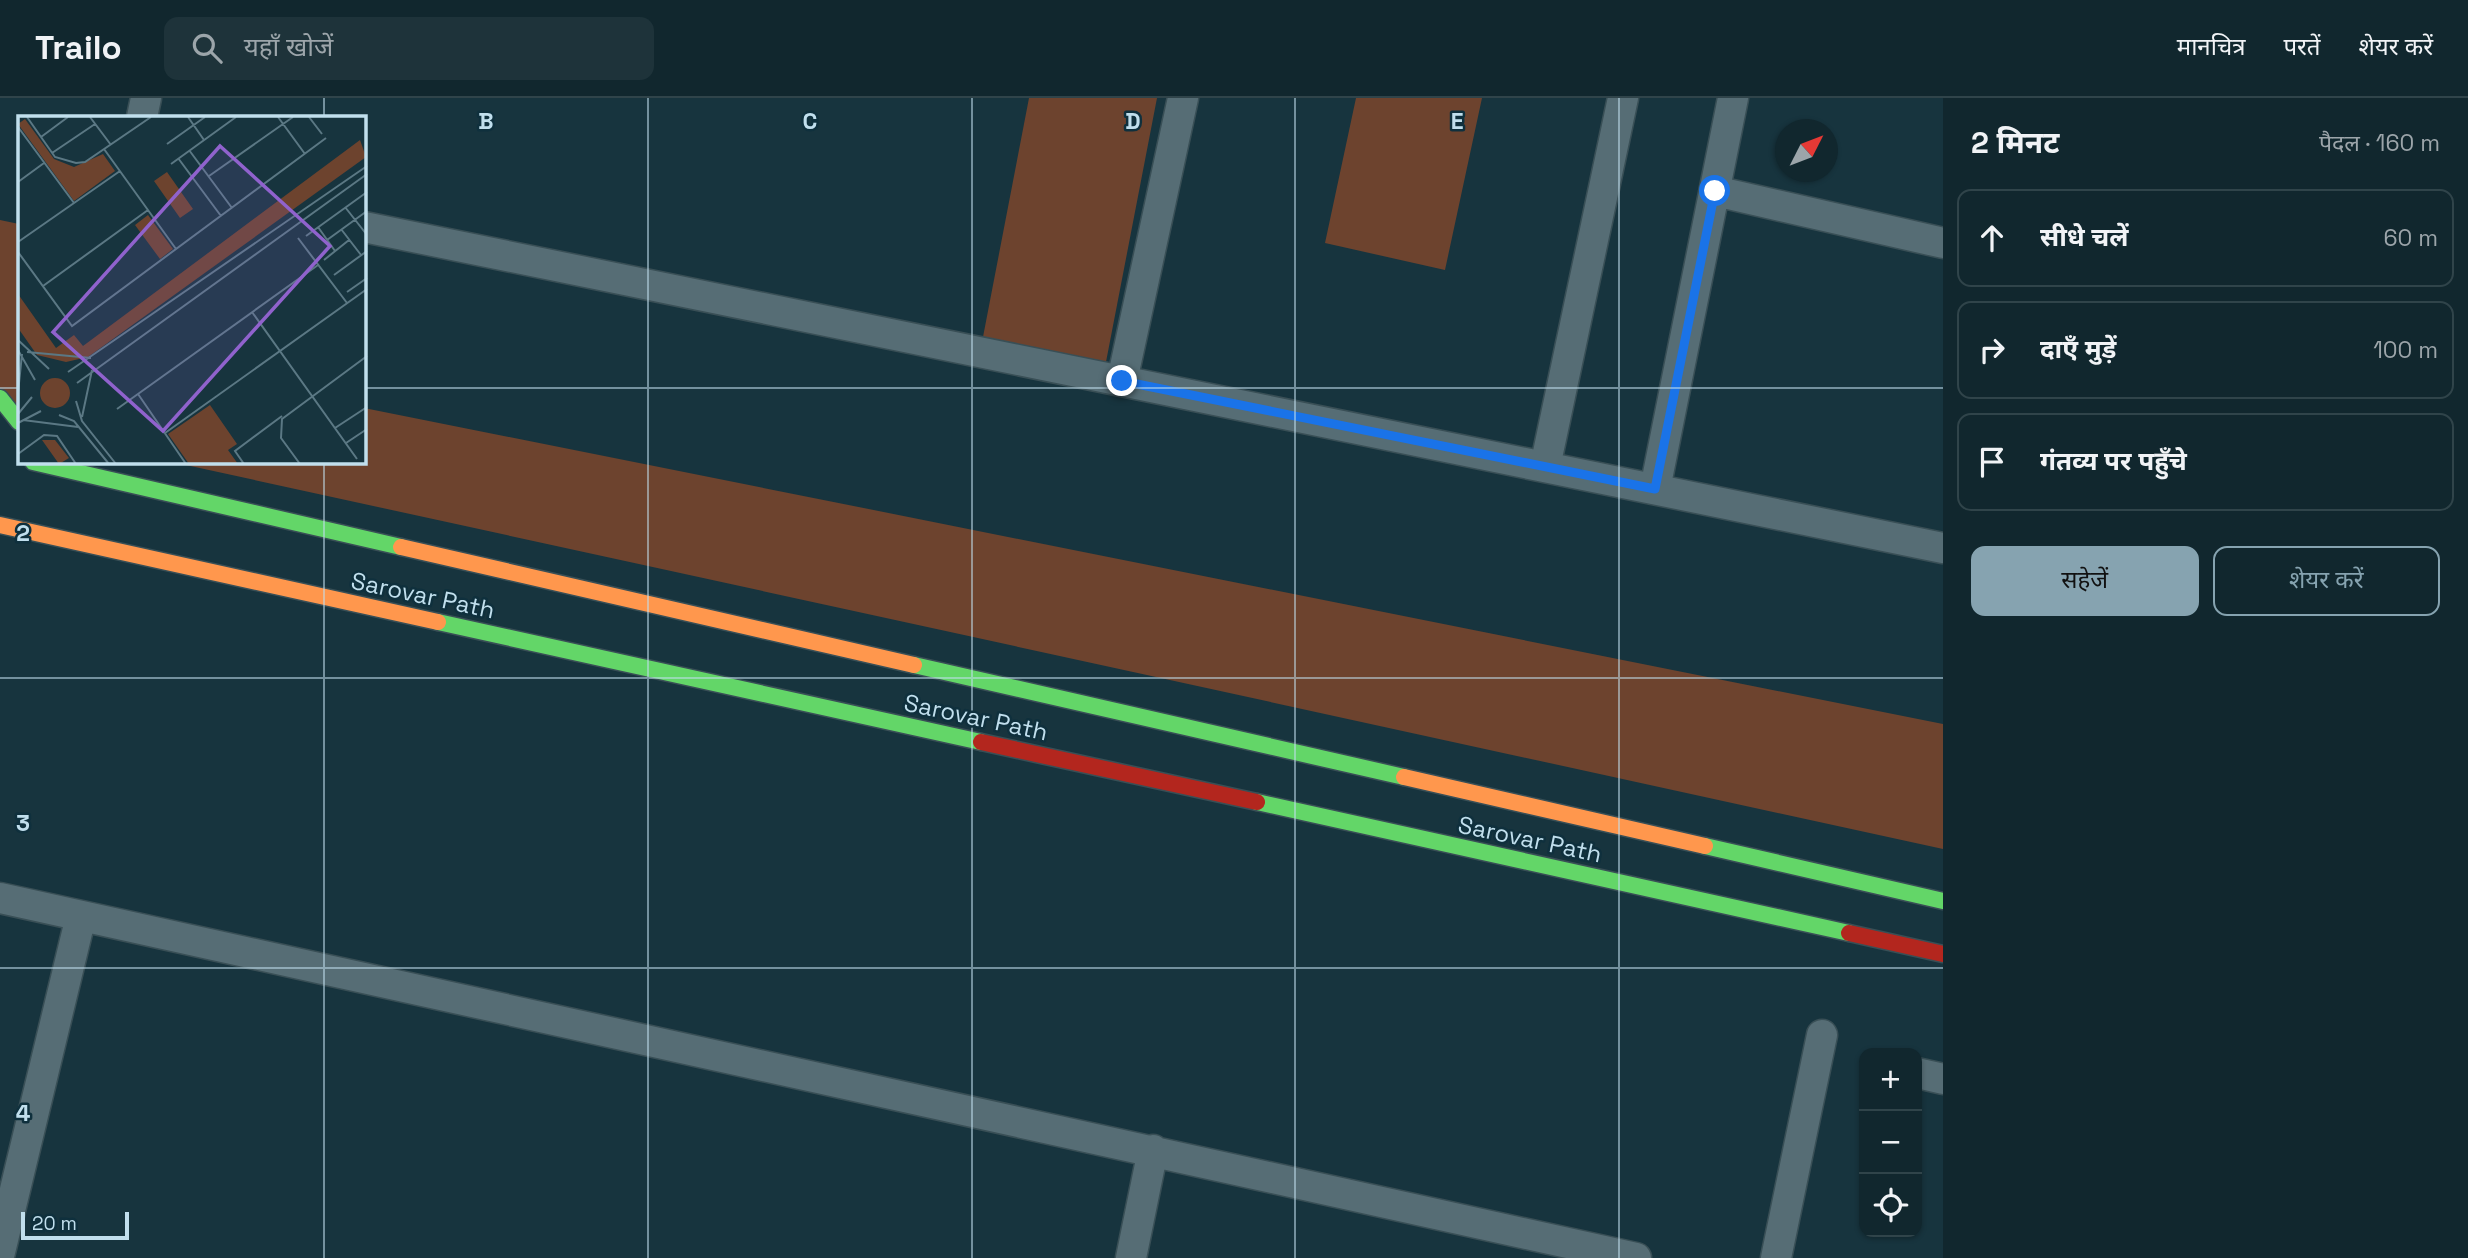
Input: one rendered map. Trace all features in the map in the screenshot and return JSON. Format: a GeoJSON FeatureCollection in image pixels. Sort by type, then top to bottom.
{"type":"FeatureCollection","features":[{"type":"Feature","properties":{"kind":"main road"},"geometry":{"type":"LineString","coordinates":[[0,398],[18,421]]}},
{"type":"Feature","properties":{"kind":"main road","name":"Sarovar Path"},"geometry":{"type":"LineString","coordinates":[[54,465],[1943,901]]}},
{"type":"Feature","properties":{"kind":"main road","name":"Sarovar Path"},"geometry":{"type":"LineString","coordinates":[[0,525],[1943,954]]}},
{"type":"Feature","properties":{"kind":"street"},"geometry":{"type":"LineString","coordinates":[[142,116],[146,98]]}},
{"type":"Feature","properties":{"kind":"street"},"geometry":{"type":"LineString","coordinates":[[1122,381],[1183,98]]}},
{"type":"Feature","properties":{"kind":"street"},"geometry":{"type":"LineString","coordinates":[[1545,467],[1623,98]]}},
{"type":"Feature","properties":{"kind":"street"},"geometry":{"type":"LineString","coordinates":[[1655,489],[1733,98]]}},
{"type":"Feature","properties":{"kind":"street"},"geometry":{"type":"LineString","coordinates":[[1715,191],[1943,243]]}},
{"type":"Feature","properties":{"kind":"street"},"geometry":{"type":"LineString","coordinates":[[366,227],[1943,548]]}},
{"type":"Feature","properties":{"kind":"street"},"geometry":{"type":"LineString","coordinates":[[0,898],[1636,1258]]}},
{"type":"Feature","properties":{"kind":"street"},"geometry":{"type":"LineString","coordinates":[[0,1252],[81,916]]}},
{"type":"Feature","properties":{"kind":"street"},"geometry":{"type":"LineString","coordinates":[[1776,1258],[1822,1035]]}},
{"type":"Feature","properties":{"kind":"street"},"geometry":{"type":"LineString","coordinates":[[1922,1074],[1943,1079]]}},
{"type":"Feature","properties":{"kind":"street"},"geometry":{"type":"LineString","coordinates":[[1130,1258],[1153,1150]]}},
{"type":"Feature","properties":{"kind":"shaded area"},"geometry":{"type":"Polygon","coordinates":[[[1029,98],[1157,98],[1106,362],[983,337],[1029,98]]]}},
{"type":"Feature","properties":{"kind":"shaded area"},"geometry":{"type":"Polygon","coordinates":[[[1356,98],[1482,98],[1445,270],[1325,243],[1356,98]]]}},
{"type":"Feature","properties":{"kind":"shaded area"},"geometry":{"type":"Polygon","coordinates":[[[0,220],[18,224],[18,420],[0,407],[0,220]]]}},
{"type":"Feature","properties":{"kind":"shaded area"},"geometry":{"type":"Polygon","coordinates":[[[366,408],[1943,724],[1943,849],[181,464],[366,464],[366,408]]]}},
{"type":"Feature","properties":{"kind":"traffic: fast"},"geometry":{"type":"LineString","coordinates":[[0,398],[18,421]]}},
{"type":"Feature","properties":{"kind":"traffic: fast"},"geometry":{"type":"LineString","coordinates":[[42,464],[401,547]]}},
{"type":"Feature","properties":{"kind":"traffic: fast"},"geometry":{"type":"LineString","coordinates":[[438,622],[981,742]]}},
{"type":"Feature","properties":{"kind":"traffic: fast"},"geometry":{"type":"LineString","coordinates":[[914,665],[1404,777]]}},
{"type":"Feature","properties":{"kind":"traffic: fast"},"geometry":{"type":"LineString","coordinates":[[1257,802],[1849,933]]}},
{"type":"Feature","properties":{"kind":"traffic: fast"},"geometry":{"type":"LineString","coordinates":[[1705,846],[1943,901]]}},
{"type":"Feature","properties":{"kind":"traffic: slow"},"geometry":{"type":"LineString","coordinates":[[0,525],[438,622]]}},
{"type":"Feature","properties":{"kind":"traffic: slow"},"geometry":{"type":"LineString","coordinates":[[401,547],[914,665]]}},
{"type":"Feature","properties":{"kind":"traffic: slow"},"geometry":{"type":"LineString","coordinates":[[1404,777],[1705,846]]}},
{"type":"Feature","properties":{"kind":"traffic: jam"},"geometry":{"type":"LineString","coordinates":[[981,742],[1257,802]]}},
{"type":"Feature","properties":{"kind":"traffic: jam"},"geometry":{"type":"LineString","coordinates":[[1849,933],[1943,954]]}},
{"type":"Feature","properties":{"kind":"route"},"geometry":{"type":"LineString","coordinates":[[1122,381],[1655,489],[1715,191]]}}]}
